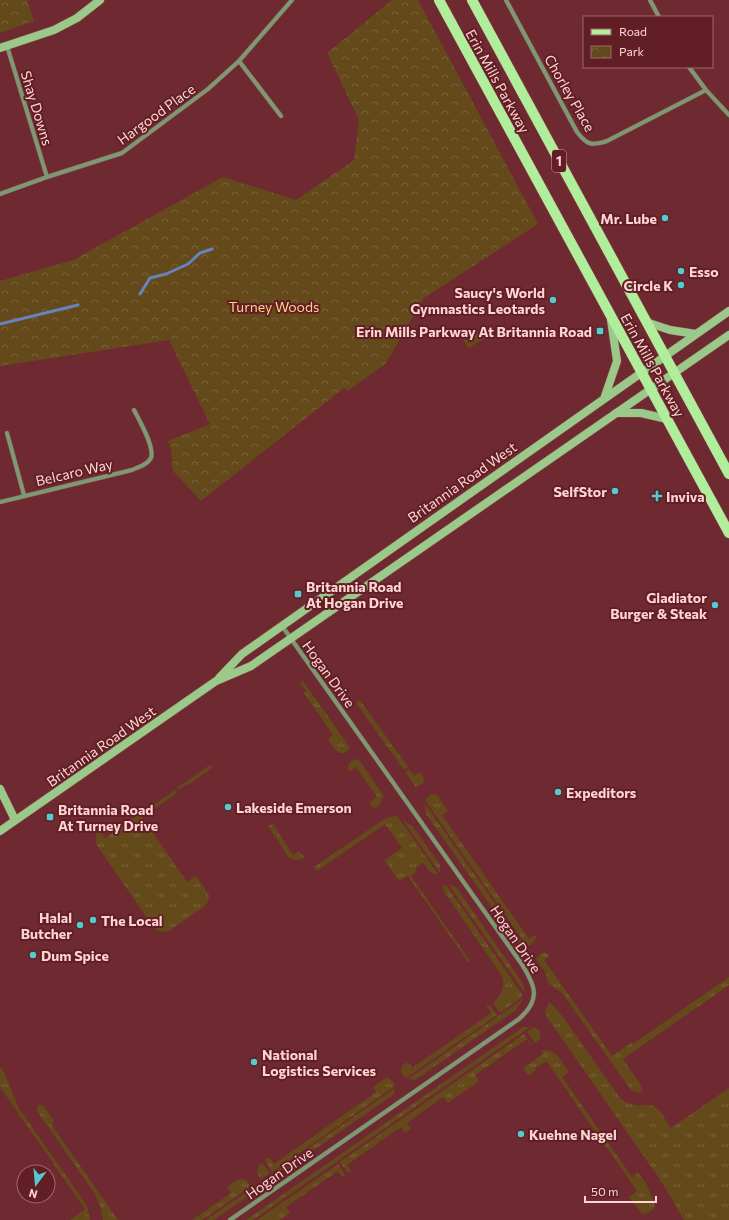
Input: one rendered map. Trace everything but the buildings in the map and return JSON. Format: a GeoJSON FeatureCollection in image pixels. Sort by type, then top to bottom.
{"type":"FeatureCollection","features":[{"type":"Feature","properties":{"kind":"main road"},"geometry":{"type":"LineString","coordinates":[[3,47],[54,30],[77,18],[100,0]]}},
{"type":"Feature","properties":{"kind":"main road","name":"Erin Mills Parkway"},"geometry":{"type":"LineString","coordinates":[[439,0],[729,533]]}},
{"type":"Feature","properties":{"kind":"main road","name":"Erin Mills Parkway"},"geometry":{"type":"LineString","coordinates":[[472,0],[729,474]]}},
{"type":"Feature","properties":{"kind":"main road","name":"Britannia Road West"},"geometry":{"type":"LineString","coordinates":[[0,831],[216,681],[242,654],[281,626],[729,311]]}},
{"type":"Feature","properties":{"kind":"main road"},"geometry":{"type":"LineString","coordinates":[[604,399],[617,361],[611,316]]}},
{"type":"Feature","properties":{"kind":"main road"},"geometry":{"type":"LineString","coordinates":[[646,322],[670,330],[696,334]]}},
{"type":"Feature","properties":{"kind":"main road","name":"Britannia Road West"},"geometry":{"type":"LineString","coordinates":[[216,681],[251,666],[729,335]]}},
{"type":"Feature","properties":{"kind":"main road"},"geometry":{"type":"LineString","coordinates":[[616,413],[641,413],[666,419]]}},
{"type":"Feature","properties":{"kind":"main road"},"geometry":{"type":"LineString","coordinates":[[0,789],[15,820]]}},
{"type":"Feature","properties":{"kind":"street","name":"Hargood Place"},"geometry":{"type":"LineString","coordinates":[[0,194],[47,177],[122,154],[208,90],[239,61],[292,0]]}},
{"type":"Feature","properties":{"kind":"street","name":"Chorley Place"},"geometry":{"type":"LineString","coordinates":[[506,0],[577,132],[584,141],[595,145],[607,141],[706,90]]}},
{"type":"Feature","properties":{"kind":"street"},"geometry":{"type":"LineString","coordinates":[[650,0],[658,16]]}},
{"type":"Feature","properties":{"kind":"street","name":"Shay Downs"},"geometry":{"type":"LineString","coordinates":[[3,47],[47,177]]}},
{"type":"Feature","properties":{"kind":"street"},"geometry":{"type":"LineString","coordinates":[[239,61],[281,116]]}},
{"type":"Feature","properties":{"kind":"street"},"geometry":{"type":"LineString","coordinates":[[689,68],[706,90],[729,115]]}},
{"type":"Feature","properties":{"kind":"street","name":"Belcaro Way"},"geometry":{"type":"LineString","coordinates":[[0,502],[132,470],[144,465],[150,459],[152,452],[134,410]]}},
{"type":"Feature","properties":{"kind":"street"},"geometry":{"type":"LineString","coordinates":[[7,433],[24,496]]}},
{"type":"Feature","properties":{"kind":"street","name":"Hogan Drive"},"geometry":{"type":"LineString","coordinates":[[230,1220],[519,1019],[529,1009],[533,1000],[534,991],[530,977],[521,963],[281,626]]}},
{"type":"Feature","properties":{"kind":"green space"},"geometry":{"type":"Polygon","coordinates":[[[0,0],[27,0],[34,21],[0,33],[0,0]]]}},
{"type":"Feature","properties":{"kind":"green space","name":"Turney Woods"},"geometry":{"type":"Polygon","coordinates":[[[392,0],[418,0],[538,224],[424,298],[386,363],[348,391],[344,388],[201,501],[173,471],[171,450],[168,441],[210,424],[169,340],[0,366],[0,281],[73,260],[223,177],[296,200],[354,160],[359,120],[327,53],[392,0]]]}},
{"type":"Feature","properties":{"kind":"green space"},"geometry":{"type":"Polygon","coordinates":[[[479,331],[484,334],[485,337],[469,348],[463,340],[479,331]]]}},
{"type":"Feature","properties":{"kind":"green space"},"geometry":{"type":"Polygon","coordinates":[[[303,681],[350,748],[346,752],[340,753],[337,751],[328,739],[333,735],[304,693],[306,691],[300,683],[303,681]]]}},
{"type":"Feature","properties":{"kind":"green space"},"geometry":{"type":"Polygon","coordinates":[[[360,700],[408,767],[404,770],[356,703],[360,700]]]}},
{"type":"Feature","properties":{"kind":"green space"},"geometry":{"type":"Polygon","coordinates":[[[358,759],[384,796],[379,805],[374,809],[369,803],[377,797],[356,767],[350,771],[348,769],[351,762],[358,759]]]}},
{"type":"Feature","properties":{"kind":"green space"},"geometry":{"type":"Polygon","coordinates":[[[210,765],[212,768],[188,785],[187,784],[178,790],[177,788],[210,765]]]}},
{"type":"Feature","properties":{"kind":"green space"},"geometry":{"type":"Polygon","coordinates":[[[409,769],[414,776],[420,772],[424,779],[423,783],[416,787],[405,772],[409,769]]]}},
{"type":"Feature","properties":{"kind":"green space"},"geometry":{"type":"Polygon","coordinates":[[[175,790],[177,793],[147,814],[145,811],[175,790]]]}},
{"type":"Feature","properties":{"kind":"green space"},"geometry":{"type":"Polygon","coordinates":[[[432,794],[437,795],[448,811],[442,815],[529,939],[535,935],[536,939],[532,944],[527,946],[425,800],[432,794]]]}},
{"type":"Feature","properties":{"kind":"green space"},"geometry":{"type":"Polygon","coordinates":[[[425,804],[524,945],[515,940],[426,814],[425,804]]]}},
{"type":"Feature","properties":{"kind":"green space"},"geometry":{"type":"Polygon","coordinates":[[[143,812],[145,815],[142,817],[187,882],[196,876],[209,896],[204,907],[167,932],[158,931],[154,928],[96,844],[96,834],[100,831],[105,838],[143,812]]]}},
{"type":"Feature","properties":{"kind":"green space"},"geometry":{"type":"Polygon","coordinates":[[[396,816],[438,874],[431,873],[423,863],[415,868],[417,871],[411,876],[470,961],[468,962],[408,876],[399,881],[385,860],[402,848],[385,824],[317,871],[314,867],[383,820],[396,816]]]}},
{"type":"Feature","properties":{"kind":"green space"},"geometry":{"type":"Polygon","coordinates":[[[402,819],[414,828],[440,865],[440,873],[402,819]]]}},
{"type":"Feature","properties":{"kind":"green space"},"geometry":{"type":"Polygon","coordinates":[[[273,824],[293,855],[299,851],[305,858],[296,860],[289,858],[268,826],[273,824]]]}},
{"type":"Feature","properties":{"kind":"green space"},"geometry":{"type":"Polygon","coordinates":[[[446,885],[522,994],[521,998],[500,1013],[494,1002],[502,990],[502,976],[443,890],[443,887],[446,885]]]}},
{"type":"Feature","properties":{"kind":"green space"},"geometry":{"type":"Polygon","coordinates":[[[449,885],[456,887],[522,982],[525,993],[449,885]]]}},
{"type":"Feature","properties":{"kind":"green space"},"geometry":{"type":"Polygon","coordinates":[[[542,953],[547,953],[549,956],[544,960],[612,1056],[632,1042],[633,1044],[729,977],[729,985],[623,1059],[642,1087],[642,1091],[638,1093],[630,1089],[563,994],[549,984],[545,972],[536,959],[542,953]]]}},
{"type":"Feature","properties":{"kind":"green space"},"geometry":{"type":"Polygon","coordinates":[[[523,999],[516,1010],[415,1080],[408,1079],[523,999]]]}},
{"type":"Feature","properties":{"kind":"green space"},"geometry":{"type":"Polygon","coordinates":[[[549,1002],[563,1017],[620,1098],[631,1104],[653,1106],[661,1113],[671,1128],[729,1088],[729,1220],[684,1220],[663,1184],[547,1017],[545,1012],[549,1002]]]}},
{"type":"Feature","properties":{"kind":"green space"},"geometry":{"type":"Polygon","coordinates":[[[489,1005],[497,1015],[406,1078],[401,1072],[402,1066],[408,1062],[412,1068],[491,1013],[487,1006],[489,1005]]]}},
{"type":"Feature","properties":{"kind":"green space"},"geometry":{"type":"Polygon","coordinates":[[[523,1027],[530,1027],[253,1220],[246,1220],[523,1027]]]}},
{"type":"Feature","properties":{"kind":"green space"},"geometry":{"type":"Polygon","coordinates":[[[534,1027],[539,1030],[541,1035],[539,1040],[535,1043],[527,1032],[534,1027]]]}},
{"type":"Feature","properties":{"kind":"green space"},"geometry":{"type":"Polygon","coordinates":[[[524,1034],[532,1045],[527,1039],[475,1075],[479,1081],[448,1103],[443,1097],[407,1123],[411,1129],[405,1133],[401,1127],[347,1165],[351,1171],[348,1173],[340,1162],[524,1034]]]}},
{"type":"Feature","properties":{"kind":"green space"},"geometry":{"type":"Polygon","coordinates":[[[549,1050],[559,1057],[569,1072],[562,1077],[632,1177],[638,1172],[647,1185],[655,1205],[654,1209],[648,1213],[642,1214],[629,1197],[637,1191],[547,1061],[535,1068],[536,1070],[528,1076],[523,1068],[543,1054],[542,1051],[549,1050]]]}},
{"type":"Feature","properties":{"kind":"green space"},"geometry":{"type":"Polygon","coordinates":[[[0,1066],[6,1076],[18,1107],[83,1200],[87,1207],[90,1220],[70,1220],[85,1209],[56,1167],[56,1164],[54,1164],[0,1087],[0,1066]]]}},
{"type":"Feature","properties":{"kind":"green space"},"geometry":{"type":"Polygon","coordinates":[[[388,1078],[393,1081],[395,1086],[272,1172],[265,1160],[269,1157],[274,1164],[376,1092],[373,1087],[384,1079],[388,1078]]]}},
{"type":"Feature","properties":{"kind":"green space"},"geometry":{"type":"Polygon","coordinates":[[[395,1088],[393,1095],[271,1180],[263,1180],[395,1088]]]}},
{"type":"Feature","properties":{"kind":"green space"},"geometry":{"type":"Polygon","coordinates":[[[39,1105],[44,1107],[54,1121],[51,1124],[118,1220],[103,1220],[101,1208],[95,1194],[37,1111],[39,1105]]]}},
{"type":"Feature","properties":{"kind":"green space"},"geometry":{"type":"Polygon","coordinates":[[[261,1163],[270,1173],[261,1179],[257,1171],[261,1163]]]}},
{"type":"Feature","properties":{"kind":"green space"},"geometry":{"type":"Polygon","coordinates":[[[338,1164],[345,1175],[342,1177],[338,1171],[286,1207],[290,1213],[280,1220],[257,1220],[338,1164]]]}},
{"type":"Feature","properties":{"kind":"green space"},"geometry":{"type":"Polygon","coordinates":[[[240,1179],[244,1179],[249,1183],[250,1187],[202,1220],[192,1220],[231,1193],[227,1187],[240,1179]]]}},
{"type":"Feature","properties":{"kind":"green space"},"geometry":{"type":"Polygon","coordinates":[[[251,1189],[247,1197],[214,1220],[206,1220],[251,1189]]]}},
{"type":"Feature","properties":{"kind":"waterway"},"geometry":{"type":"LineString","coordinates":[[140,294],[150,278],[166,274],[188,264],[200,253],[212,249]]}},
{"type":"Feature","properties":{"kind":"waterway"},"geometry":{"type":"LineString","coordinates":[[0,324],[78,305]]}},
{"type":"Feature","properties":{"kind":"place","name":"Mr. Lube"},"geometry":{"type":"Point","coordinates":[665,218]}},
{"type":"Feature","properties":{"kind":"place","name":"Esso"},"geometry":{"type":"Point","coordinates":[681,271]}},
{"type":"Feature","properties":{"kind":"place","name":"Circle K"},"geometry":{"type":"Point","coordinates":[681,285]}},
{"type":"Feature","properties":{"kind":"place","name":"Saucy's World Gymnastics Leotards"},"geometry":{"type":"Point","coordinates":[553,300]}},
{"type":"Feature","properties":{"kind":"place","name":"Erin Mills Parkway At Britannia Road"},"geometry":{"type":"Point","coordinates":[600,331]}},
{"type":"Feature","properties":{"kind":"place","name":"SelfStor"},"geometry":{"type":"Point","coordinates":[615,491]}},
{"type":"Feature","properties":{"kind":"place","name":"Inviva"},"geometry":{"type":"Point","coordinates":[657,496]}},
{"type":"Feature","properties":{"kind":"place","name":"Britannia Road At Hogan Drive"},"geometry":{"type":"Point","coordinates":[298,594]}},
{"type":"Feature","properties":{"kind":"place","name":"Gladiator Burger & Steak"},"geometry":{"type":"Point","coordinates":[715,605]}},
{"type":"Feature","properties":{"kind":"place","name":"Expeditors"},"geometry":{"type":"Point","coordinates":[558,792]}},
{"type":"Feature","properties":{"kind":"place","name":"Lakeside Emerson"},"geometry":{"type":"Point","coordinates":[228,807]}},
{"type":"Feature","properties":{"kind":"place","name":"Britannia Road At Turney Drive"},"geometry":{"type":"Point","coordinates":[50,817]}},
{"type":"Feature","properties":{"kind":"place","name":"The Local"},"geometry":{"type":"Point","coordinates":[93,920]}},
{"type":"Feature","properties":{"kind":"place","name":"Halal Butcher"},"geometry":{"type":"Point","coordinates":[80,925]}},
{"type":"Feature","properties":{"kind":"place","name":"Dum Spice"},"geometry":{"type":"Point","coordinates":[33,955]}},
{"type":"Feature","properties":{"kind":"place","name":"National Logistics Services"},"geometry":{"type":"Point","coordinates":[254,1062]}},
{"type":"Feature","properties":{"kind":"place","name":"Kuehne Nagel"},"geometry":{"type":"Point","coordinates":[521,1134]}}]}
